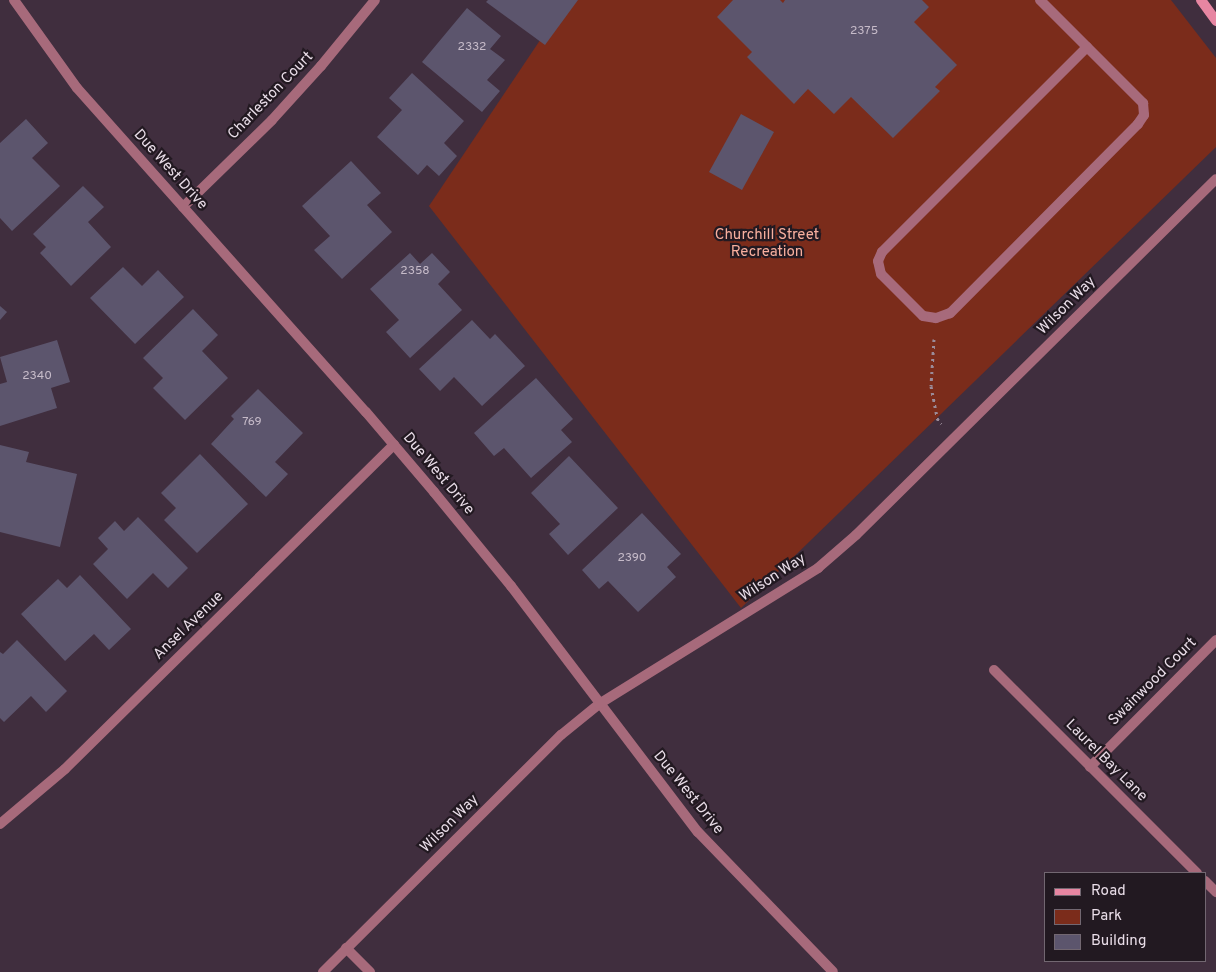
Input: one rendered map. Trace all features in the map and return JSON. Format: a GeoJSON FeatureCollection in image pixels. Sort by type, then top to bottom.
{"type":"FeatureCollection","features":[{"type":"Feature","properties":{"kind":"street","name":"Due West Drive"},"geometry":{"type":"LineString","coordinates":[[14,0],[77,88],[394,446],[511,586],[698,832],[833,972]]}},
{"type":"Feature","properties":{"kind":"street","name":"Charleston Court"},"geometry":{"type":"LineString","coordinates":[[183,207],[272,120],[321,66],[374,0]]}},
{"type":"Feature","properties":{"kind":"street"},"geometry":{"type":"LineString","coordinates":[[1040,0],[1087,46],[1143,103],[1144,115],[1138,124],[950,313],[936,318],[923,316],[881,274],[878,261],[882,252],[1087,46]]}},
{"type":"Feature","properties":{"kind":"street"},"geometry":{"type":"LineString","coordinates":[[1201,0],[1216,21]]}},
{"type":"Feature","properties":{"kind":"street","name":"Wilson Way"},"geometry":{"type":"LineString","coordinates":[[322,972],[561,735],[600,704],[818,568],[856,535],[1216,179]]}},
{"type":"Feature","properties":{"kind":"street","name":"Ansel Avenue"},"geometry":{"type":"LineString","coordinates":[[0,824],[65,769],[394,446]]}},
{"type":"Feature","properties":{"kind":"street","name":"Swainwood Court"},"geometry":{"type":"LineString","coordinates":[[1090,767],[1216,640]]}},
{"type":"Feature","properties":{"kind":"street","name":"Laurel Bay Lane"},"geometry":{"type":"LineString","coordinates":[[994,670],[1196,872]]}},
{"type":"Feature","properties":{"kind":"street"},"geometry":{"type":"LineString","coordinates":[[1206,882],[1216,892]]}},
{"type":"Feature","properties":{"kind":"street"},"geometry":{"type":"LineString","coordinates":[[346,948],[370,972]]}},
{"type":"Feature","properties":{"kind":"path"},"geometry":{"type":"LineString","coordinates":[[936,318],[931,386],[937,418],[952,441]]}},
{"type":"Feature","properties":{"kind":"green space","name":"Churchill Street Recreation"},"geometry":{"type":"Polygon","coordinates":[[[567,0],[1171,0],[1216,58],[1216,147],[741,608],[429,206],[567,0]]]}},
{"type":"Feature","properties":{"kind":"building"},"geometry":{"type":"Polygon","coordinates":[[[488,0],[578,0],[545,45],[486,2],[488,0]]]}},
{"type":"Feature","properties":{"kind":"building"},"geometry":{"type":"Polygon","coordinates":[[[733,0],[780,0],[783,3],[785,0],[922,0],[929,7],[914,22],[957,65],[935,87],[940,91],[893,138],[851,97],[834,114],[808,89],[794,104],[747,57],[752,52],[717,17],[733,0]]]}},
{"type":"Feature","properties":{"kind":"building"},"geometry":{"type":"Polygon","coordinates":[[[467,8],[501,36],[490,49],[505,60],[487,80],[500,91],[482,112],[422,62],[467,8]]]}},
{"type":"Feature","properties":{"kind":"building"},"geometry":{"type":"Polygon","coordinates":[[[412,73],[464,121],[444,143],[457,156],[439,176],[427,165],[418,175],[377,137],[402,110],[389,98],[412,73]]]}},
{"type":"Feature","properties":{"kind":"building"},"geometry":{"type":"Polygon","coordinates":[[[741,114],[774,132],[742,190],[709,172],[741,114]]]}},
{"type":"Feature","properties":{"kind":"building"},"geometry":{"type":"Polygon","coordinates":[[[26,119],[48,143],[32,158],[60,186],[12,231],[0,218],[0,143],[26,119]]]}},
{"type":"Feature","properties":{"kind":"building"},"geometry":{"type":"Polygon","coordinates":[[[351,161],[381,193],[367,205],[392,232],[342,279],[314,250],[330,236],[302,206],[351,161]]]}},
{"type":"Feature","properties":{"kind":"building"},"geometry":{"type":"Polygon","coordinates":[[[83,186],[104,207],[88,222],[111,247],[71,286],[40,253],[46,247],[33,234],[83,186]]]}},
{"type":"Feature","properties":{"kind":"building"},"geometry":{"type":"Polygon","coordinates":[[[410,253],[420,264],[432,253],[450,272],[438,284],[462,310],[410,358],[386,332],[399,320],[370,289],[410,253]]]}},
{"type":"Feature","properties":{"kind":"building"},"geometry":{"type":"Polygon","coordinates":[[[123,267],[142,286],[158,270],[184,297],[135,344],[90,298],[123,267]]]}},
{"type":"Feature","properties":{"kind":"building"},"geometry":{"type":"Polygon","coordinates":[[[0,306],[7,312],[0,320],[0,306]]]}},
{"type":"Feature","properties":{"kind":"building"},"geometry":{"type":"Polygon","coordinates":[[[193,309],[218,335],[202,351],[228,378],[185,420],[153,388],[163,378],[143,358],[193,309]]]}},
{"type":"Feature","properties":{"kind":"building"},"geometry":{"type":"Polygon","coordinates":[[[472,320],[490,339],[495,334],[525,366],[482,406],[454,377],[440,391],[419,369],[472,320]]]}},
{"type":"Feature","properties":{"kind":"building"},"geometry":{"type":"Polygon","coordinates":[[[57,340],[70,382],[51,388],[57,408],[0,426],[0,384],[7,382],[0,357],[57,340]]]}},
{"type":"Feature","properties":{"kind":"building"},"geometry":{"type":"Polygon","coordinates":[[[536,378],[573,419],[561,430],[572,442],[531,478],[504,448],[494,456],[474,433],[536,378]]]}},
{"type":"Feature","properties":{"kind":"building"},"geometry":{"type":"Polygon","coordinates":[[[258,389],[303,433],[275,462],[288,474],[266,497],[211,444],[234,419],[231,416],[258,389]]]}},
{"type":"Feature","properties":{"kind":"building"},"geometry":{"type":"Polygon","coordinates":[[[0,445],[29,452],[26,462],[77,474],[60,547],[0,532],[0,445]]]}},
{"type":"Feature","properties":{"kind":"building"},"geometry":{"type":"Polygon","coordinates":[[[200,454],[248,504],[197,553],[164,520],[176,508],[161,493],[200,454]]]}},
{"type":"Feature","properties":{"kind":"building"},"geometry":{"type":"Polygon","coordinates":[[[569,456],[618,508],[568,555],[549,534],[560,524],[531,493],[569,456]]]}},
{"type":"Feature","properties":{"kind":"building"},"geometry":{"type":"Polygon","coordinates":[[[642,513],[681,554],[667,567],[676,577],[638,612],[608,581],[599,589],[582,570],[642,513]]]}},
{"type":"Feature","properties":{"kind":"building"},"geometry":{"type":"Polygon","coordinates":[[[138,517],[188,568],[168,588],[153,573],[127,599],[93,564],[108,549],[98,538],[115,521],[124,531],[138,517]]]}},
{"type":"Feature","properties":{"kind":"building"},"geometry":{"type":"Polygon","coordinates":[[[80,575],[131,629],[109,650],[94,634],[65,661],[21,614],[58,579],[67,588],[80,575]]]}},
{"type":"Feature","properties":{"kind":"building"},"geometry":{"type":"Polygon","coordinates":[[[17,640],[67,691],[46,712],[31,696],[4,722],[0,718],[0,652],[3,654],[17,640]]]}}]}
